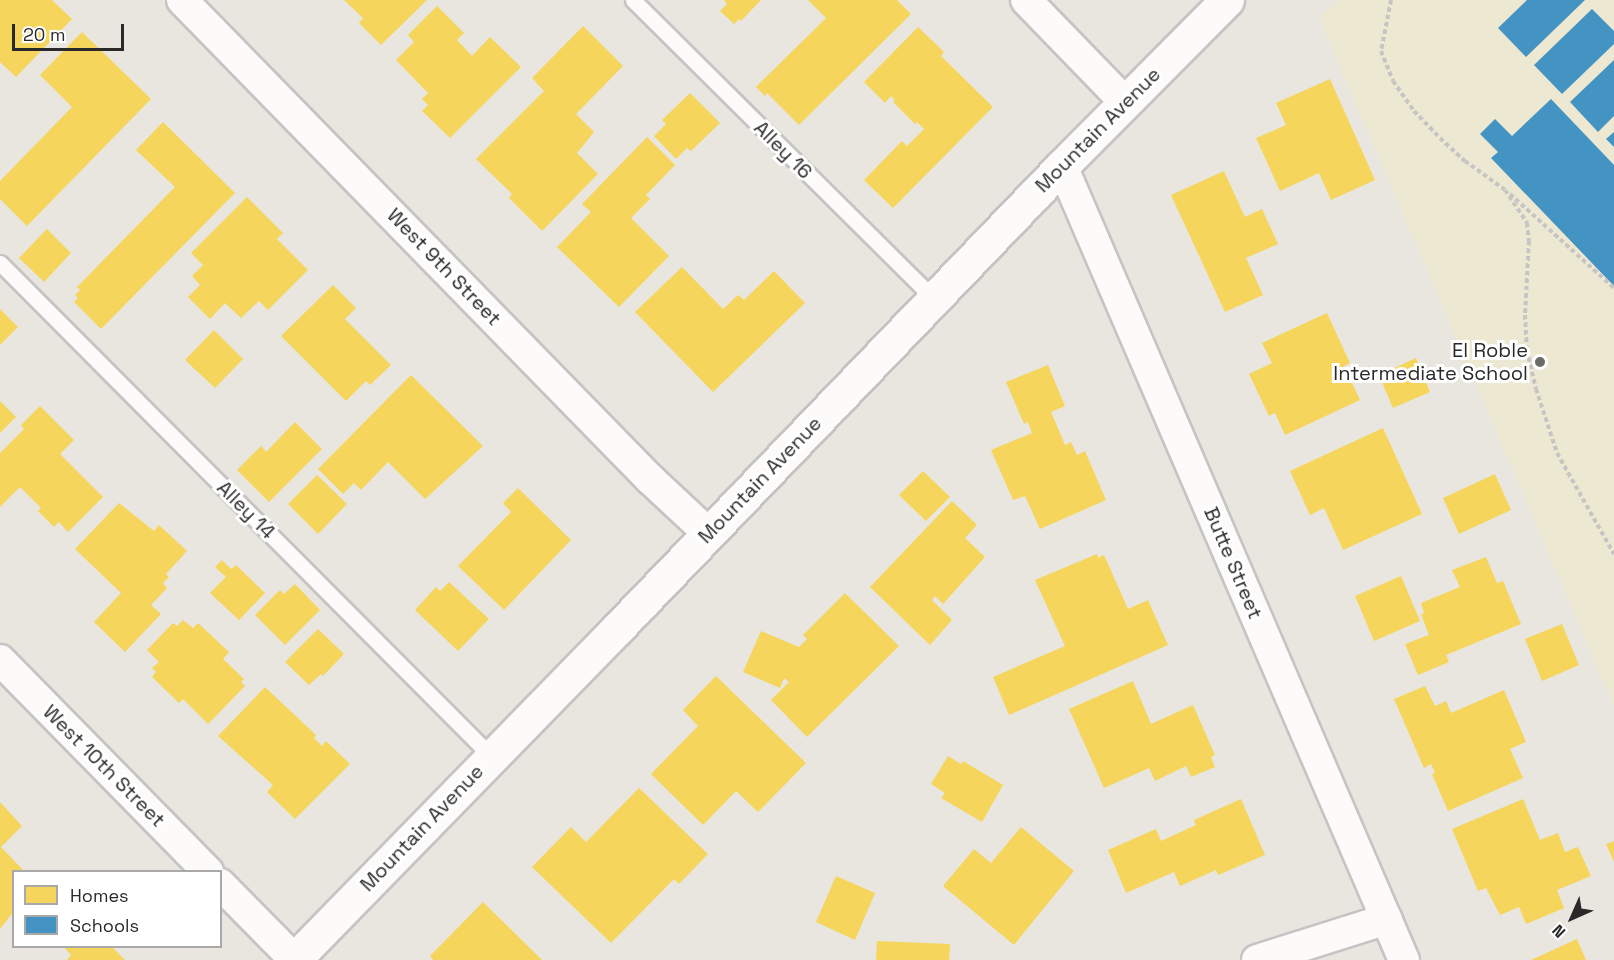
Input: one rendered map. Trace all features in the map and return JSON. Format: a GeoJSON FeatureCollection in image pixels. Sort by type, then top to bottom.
{"type":"FeatureCollection","features":[{"type":"Feature","properties":{"kind":"main road","name":"Mountain Avenue"},"geometry":{"type":"LineString","coordinates":[[295,960],[1062,166],[1227,0]]}},
{"type":"Feature","properties":{"kind":"street","name":"West 9th Street"},"geometry":{"type":"LineString","coordinates":[[182,0],[650,479],[708,533]]}},
{"type":"Feature","properties":{"kind":"street"},"geometry":{"type":"LineString","coordinates":[[1026,0],[1125,102]]}},
{"type":"Feature","properties":{"kind":"street","name":"Butte Street"},"geometry":{"type":"LineString","coordinates":[[1062,166],[1404,960]]}},
{"type":"Feature","properties":{"kind":"street","name":"West 10th Street"},"geometry":{"type":"LineString","coordinates":[[0,660],[206,870]]}},
{"type":"Feature","properties":{"kind":"street"},"geometry":{"type":"LineString","coordinates":[[222,886],[295,960]]}},
{"type":"Feature","properties":{"kind":"street"},"geometry":{"type":"LineString","coordinates":[[1257,960],[1387,919]]}},
{"type":"Feature","properties":{"kind":"lane","name":"Alley 16"},"geometry":{"type":"LineString","coordinates":[[633,0],[934,299]]}},
{"type":"Feature","properties":{"kind":"lane","name":"Alley 14"},"geometry":{"type":"LineString","coordinates":[[0,263],[492,757]]}},
{"type":"Feature","properties":{"kind":"path"},"geometry":{"type":"LineString","coordinates":[[1391,0],[1381,51],[1393,81],[1414,111],[1448,146],[1505,190],[1614,288]]}},
{"type":"Feature","properties":{"kind":"path"},"geometry":{"type":"LineString","coordinates":[[1505,190],[1527,223],[1529,241],[1525,315],[1527,350],[1536,389],[1557,453],[1614,554]]}},
{"type":"Feature","properties":{"kind":"shaded area","name":"El Roble Intermediate School"},"geometry":{"type":"Polygon","coordinates":[[[1337,0],[1614,0],[1614,707],[1319,18],[1337,0]]]}},
{"type":"Feature","properties":{"kind":"building: Homes"},"geometry":{"type":"Polygon","coordinates":[[[0,0],[52,0],[72,19],[16,77],[0,62],[0,0]]]}},
{"type":"Feature","properties":{"kind":"building: Homes"},"geometry":{"type":"Polygon","coordinates":[[[344,0],[427,0],[381,45],[359,23],[363,18],[344,0]]]}},
{"type":"Feature","properties":{"kind":"building: Homes"},"geometry":{"type":"Polygon","coordinates":[[[724,0],[761,0],[741,21],[739,19],[734,24],[720,11],[727,4],[724,0]]]}},
{"type":"Feature","properties":{"kind":"building: Homes"},"geometry":{"type":"Polygon","coordinates":[[[808,0],[897,0],[911,14],[799,125],[767,93],[765,96],[756,87],[826,18],[808,0]]]}},
{"type":"Feature","properties":{"kind":"building: Homes"},"geometry":{"type":"Polygon","coordinates":[[[437,6],[464,33],[457,40],[472,56],[490,37],[521,67],[450,138],[422,111],[428,105],[422,99],[428,93],[396,60],[414,42],[408,35],[437,6]]]}},
{"type":"Feature","properties":{"kind":"building: Homes"},"geometry":{"type":"Polygon","coordinates":[[[583,26],[623,66],[576,114],[594,132],[577,153],[598,174],[542,231],[509,198],[512,194],[476,159],[544,91],[532,78],[583,26]]]}},
{"type":"Feature","properties":{"kind":"building: Homes"},"geometry":{"type":"Polygon","coordinates":[[[918,27],[944,52],[941,56],[993,107],[893,208],[864,180],[902,141],[907,146],[924,129],[917,122],[915,124],[893,102],[895,100],[891,96],[885,103],[864,82],[918,27]]]}},
{"type":"Feature","properties":{"kind":"building: Homes"},"geometry":{"type":"Polygon","coordinates":[[[82,32],[151,99],[27,226],[0,199],[0,181],[72,107],[40,75],[82,32]]]}},
{"type":"Feature","properties":{"kind":"building: Homes"},"geometry":{"type":"Polygon","coordinates":[[[1330,79],[1375,180],[1331,200],[1319,173],[1280,191],[1256,138],[1286,125],[1276,103],[1330,79]]]}},
{"type":"Feature","properties":{"kind":"building: Homes"},"geometry":{"type":"Polygon","coordinates":[[[690,93],[720,123],[691,151],[687,148],[676,159],[654,136],[666,124],[662,120],[690,93]]]}},
{"type":"Feature","properties":{"kind":"building: Homes"},"geometry":{"type":"Polygon","coordinates":[[[163,122],[235,193],[101,329],[74,302],[78,298],[75,295],[80,290],[77,287],[175,187],[136,150],[163,122]]]}},
{"type":"Feature","properties":{"kind":"building: Homes"},"geometry":{"type":"Polygon","coordinates":[[[647,137],[675,165],[646,195],[650,199],[631,218],[669,256],[619,307],[557,247],[591,212],[582,204],[647,137]]]}},
{"type":"Feature","properties":{"kind":"building: Homes"},"geometry":{"type":"Polygon","coordinates":[[[1224,171],[1245,217],[1262,209],[1278,244],[1246,258],[1263,295],[1225,312],[1171,195],[1224,171]]]}},
{"type":"Feature","properties":{"kind":"building: Homes"},"geometry":{"type":"Polygon","coordinates":[[[247,197],[283,233],[277,239],[308,270],[268,310],[259,301],[241,318],[225,303],[210,319],[188,297],[200,285],[192,276],[203,265],[191,253],[247,197]]]}},
{"type":"Feature","properties":{"kind":"building: Homes"},"geometry":{"type":"Polygon","coordinates":[[[47,229],[71,253],[44,282],[19,258],[47,229]]]}},
{"type":"Feature","properties":{"kind":"building: Homes"},"geometry":{"type":"Polygon","coordinates":[[[682,267],[723,309],[738,295],[744,300],[774,271],[805,303],[713,392],[635,312],[682,267]]]}},
{"type":"Feature","properties":{"kind":"building: Homes"},"geometry":{"type":"Polygon","coordinates":[[[333,285],[356,308],[345,319],[391,365],[370,385],[366,381],[346,401],[281,336],[333,285]]]}},
{"type":"Feature","properties":{"kind":"building: Homes"},"geometry":{"type":"Polygon","coordinates":[[[0,309],[18,327],[0,345],[0,309]]]}},
{"type":"Feature","properties":{"kind":"building: Homes"},"geometry":{"type":"Polygon","coordinates":[[[1327,313],[1350,363],[1344,366],[1360,400],[1285,435],[1275,413],[1269,416],[1249,374],[1272,363],[1262,343],[1327,313]]]}},
{"type":"Feature","properties":{"kind":"building: Homes"},"geometry":{"type":"Polygon","coordinates":[[[214,330],[243,359],[215,388],[185,360],[214,330]]]}},
{"type":"Feature","properties":{"kind":"building: Homes"},"geometry":{"type":"Polygon","coordinates":[[[1416,358],[1430,392],[1393,408],[1379,375],[1416,358]]]}},
{"type":"Feature","properties":{"kind":"building: Homes"},"geometry":{"type":"Polygon","coordinates":[[[1048,365],[1065,406],[1051,412],[1065,445],[1071,442],[1077,455],[1085,451],[1106,500],[1040,529],[1025,496],[1013,500],[991,450],[1032,433],[1028,422],[1024,424],[1006,382],[1048,365]]]}},
{"type":"Feature","properties":{"kind":"building: Homes"},"geometry":{"type":"Polygon","coordinates":[[[411,375],[483,446],[425,499],[388,462],[361,490],[354,483],[343,494],[318,469],[411,375]]]}},
{"type":"Feature","properties":{"kind":"building: Homes"},"geometry":{"type":"Polygon","coordinates":[[[0,401],[16,417],[0,433],[0,401]]]}},
{"type":"Feature","properties":{"kind":"building: Homes"},"geometry":{"type":"Polygon","coordinates":[[[40,406],[74,440],[60,454],[103,497],[68,532],[59,522],[54,527],[38,511],[41,508],[20,487],[0,507],[0,453],[24,429],[21,425],[40,406]]]}},
{"type":"Feature","properties":{"kind":"building: Homes"},"geometry":{"type":"Polygon","coordinates":[[[295,422],[322,449],[269,502],[237,470],[261,446],[266,452],[295,422]]]}},
{"type":"Feature","properties":{"kind":"building: Homes"},"geometry":{"type":"Polygon","coordinates":[[[1383,428],[1422,514],[1343,550],[1324,508],[1310,515],[1290,471],[1383,428]]]}},
{"type":"Feature","properties":{"kind":"building: Homes"},"geometry":{"type":"Polygon","coordinates":[[[923,471],[950,497],[926,521],[899,495],[923,471]]]}},
{"type":"Feature","properties":{"kind":"building: Homes"},"geometry":{"type":"Polygon","coordinates":[[[1495,474],[1511,510],[1459,534],[1443,498],[1495,474]]]}},
{"type":"Feature","properties":{"kind":"building: Homes"},"geometry":{"type":"Polygon","coordinates":[[[317,475],[347,504],[318,534],[288,504],[317,475]]]}},
{"type":"Feature","properties":{"kind":"building: Homes"},"geometry":{"type":"Polygon","coordinates":[[[518,488],[571,540],[504,610],[458,566],[511,512],[503,503],[518,488]]]}},
{"type":"Feature","properties":{"kind":"building: Homes"},"geometry":{"type":"Polygon","coordinates":[[[952,501],[977,525],[965,538],[985,557],[943,604],[935,596],[932,600],[952,620],[930,645],[870,587],[952,501]]]}},
{"type":"Feature","properties":{"kind":"building: Homes"},"geometry":{"type":"Polygon","coordinates":[[[119,503],[154,531],[159,525],[187,551],[166,574],[169,577],[163,583],[167,588],[151,605],[161,614],[125,652],[94,622],[121,593],[75,549],[119,503]]]}},
{"type":"Feature","properties":{"kind":"building: Homes"},"geometry":{"type":"Polygon","coordinates":[[[1097,554],[1098,558],[1104,555],[1128,609],[1148,600],[1168,645],[1009,715],[993,677],[1065,646],[1035,580],[1097,554]]]}},
{"type":"Feature","properties":{"kind":"building: Homes"},"geometry":{"type":"Polygon","coordinates":[[[1486,557],[1497,583],[1503,581],[1521,624],[1446,655],[1449,662],[1418,675],[1405,644],[1429,635],[1421,614],[1424,613],[1421,603],[1460,587],[1452,570],[1486,557]]]}},
{"type":"Feature","properties":{"kind":"building: Homes"},"geometry":{"type":"Polygon","coordinates":[[[222,560],[231,569],[236,565],[265,593],[239,620],[210,593],[226,577],[215,567],[222,560]]]}},
{"type":"Feature","properties":{"kind":"building: Homes"},"geometry":{"type":"Polygon","coordinates":[[[1401,576],[1420,621],[1374,641],[1355,596],[1401,576]]]}},
{"type":"Feature","properties":{"kind":"building: Homes"},"geometry":{"type":"Polygon","coordinates":[[[449,582],[489,619],[458,651],[415,610],[436,587],[440,591],[449,582]]]}},
{"type":"Feature","properties":{"kind":"building: Homes"},"geometry":{"type":"Polygon","coordinates":[[[295,584],[320,610],[285,645],[255,615],[280,590],[284,594],[295,584]]]}},
{"type":"Feature","properties":{"kind":"building: Homes"},"geometry":{"type":"Polygon","coordinates":[[[845,593],[899,646],[807,737],[771,700],[789,682],[784,678],[780,688],[743,672],[761,631],[799,647],[807,639],[803,635],[845,593]]]}},
{"type":"Feature","properties":{"kind":"building: Homes"},"geometry":{"type":"Polygon","coordinates":[[[183,620],[193,628],[198,623],[229,652],[223,659],[244,679],[241,682],[245,686],[208,724],[183,699],[179,703],[152,677],[156,672],[152,668],[159,662],[147,650],[173,623],[177,626],[183,620]]]}},
{"type":"Feature","properties":{"kind":"building: Homes"},"geometry":{"type":"Polygon","coordinates":[[[1562,624],[1579,665],[1542,681],[1525,639],[1562,624]]]}},
{"type":"Feature","properties":{"kind":"building: Homes"},"geometry":{"type":"Polygon","coordinates":[[[318,629],[344,654],[323,676],[321,674],[309,685],[285,662],[318,629]]]}},
{"type":"Feature","properties":{"kind":"building: Homes"},"geometry":{"type":"Polygon","coordinates":[[[716,676],[806,763],[758,812],[736,791],[703,825],[651,774],[698,726],[683,710],[716,676]]]}},
{"type":"Feature","properties":{"kind":"building: Homes"},"geometry":{"type":"Polygon","coordinates":[[[1133,681],[1151,724],[1193,705],[1215,755],[1211,757],[1215,767],[1191,777],[1186,766],[1155,781],[1149,768],[1104,788],[1069,709],[1133,681]]]}},
{"type":"Feature","properties":{"kind":"building: Homes"},"geometry":{"type":"Polygon","coordinates":[[[1425,686],[1435,706],[1446,701],[1451,713],[1504,690],[1526,742],[1510,749],[1523,778],[1448,811],[1432,774],[1435,773],[1431,764],[1424,768],[1394,699],[1425,686]]]}},
{"type":"Feature","properties":{"kind":"building: Homes"},"geometry":{"type":"Polygon","coordinates":[[[265,687],[316,735],[314,738],[322,746],[326,741],[350,764],[295,819],[267,792],[273,785],[218,736],[265,687]]]}},
{"type":"Feature","properties":{"kind":"building: Homes"},"geometry":{"type":"Polygon","coordinates":[[[948,756],[961,764],[963,761],[1003,785],[982,822],[941,798],[945,793],[931,784],[948,756]]]}},
{"type":"Feature","properties":{"kind":"building: Homes"},"geometry":{"type":"Polygon","coordinates":[[[639,788],[708,854],[679,884],[674,879],[611,943],[532,867],[571,827],[586,842],[639,788]]]}},
{"type":"Feature","properties":{"kind":"building: Homes"},"geometry":{"type":"Polygon","coordinates":[[[1241,799],[1265,855],[1218,875],[1216,870],[1180,886],[1174,872],[1126,893],[1108,850],[1156,829],[1161,841],[1196,825],[1194,820],[1241,799]]]}},
{"type":"Feature","properties":{"kind":"building: Homes"},"geometry":{"type":"Polygon","coordinates":[[[1523,799],[1540,840],[1558,833],[1565,852],[1578,847],[1591,876],[1557,890],[1564,908],[1526,924],[1519,907],[1500,915],[1486,888],[1478,891],[1452,829],[1523,799]]]}},
{"type":"Feature","properties":{"kind":"building: Homes"},"geometry":{"type":"Polygon","coordinates":[[[0,802],[22,826],[1,847],[23,870],[12,870],[12,914],[0,929],[0,802]]]}},
{"type":"Feature","properties":{"kind":"building: Homes"},"geometry":{"type":"Polygon","coordinates":[[[1021,827],[1074,871],[1014,945],[943,886],[974,849],[991,863],[1021,827]]]}},
{"type":"Feature","properties":{"kind":"building: Homes"},"geometry":{"type":"Polygon","coordinates":[[[1614,841],[1614,862],[1606,844],[1614,841]]]}},
{"type":"Feature","properties":{"kind":"building: Homes"},"geometry":{"type":"Polygon","coordinates":[[[836,876],[875,893],[855,940],[816,922],[836,876]]]}},
{"type":"Feature","properties":{"kind":"building: Homes"},"geometry":{"type":"Polygon","coordinates":[[[483,902],[542,960],[433,960],[430,956],[483,902]]]}},
{"type":"Feature","properties":{"kind":"building: Homes"},"geometry":{"type":"Polygon","coordinates":[[[1577,939],[1586,960],[1531,960],[1577,939]]]}},
{"type":"Feature","properties":{"kind":"building: Homes"},"geometry":{"type":"Polygon","coordinates":[[[877,941],[950,944],[949,960],[876,960],[877,941]]]}},
{"type":"Feature","properties":{"kind":"building: Homes"},"geometry":{"type":"Polygon","coordinates":[[[65,948],[113,948],[125,960],[67,960],[71,955],[65,948]]]}},
{"type":"Feature","properties":{"kind":"building: Schools"},"geometry":{"type":"Polygon","coordinates":[[[1527,0],[1585,0],[1526,57],[1498,28],[1527,0]]]}},
{"type":"Feature","properties":{"kind":"building: Schools"},"geometry":{"type":"Polygon","coordinates":[[[1592,9],[1614,31],[1614,44],[1562,94],[1534,65],[1592,9]]]}},
{"type":"Feature","properties":{"kind":"building: Schools"},"geometry":{"type":"Polygon","coordinates":[[[1614,60],[1614,116],[1598,132],[1570,102],[1614,60]]]}},
{"type":"Feature","properties":{"kind":"building: Schools"},"geometry":{"type":"Polygon","coordinates":[[[1551,99],[1614,165],[1614,286],[1491,158],[1498,152],[1480,134],[1495,119],[1512,136],[1551,99]]]}},
{"type":"Feature","properties":{"kind":"building: Schools"},"geometry":{"type":"Polygon","coordinates":[[[1614,132],[1614,147],[1606,139],[1614,132]]]}},
{"type":"Feature","properties":{"kind":"place","name":"El Roble Intermediate School"},"geometry":{"type":"Point","coordinates":[1540,362]}}]}
